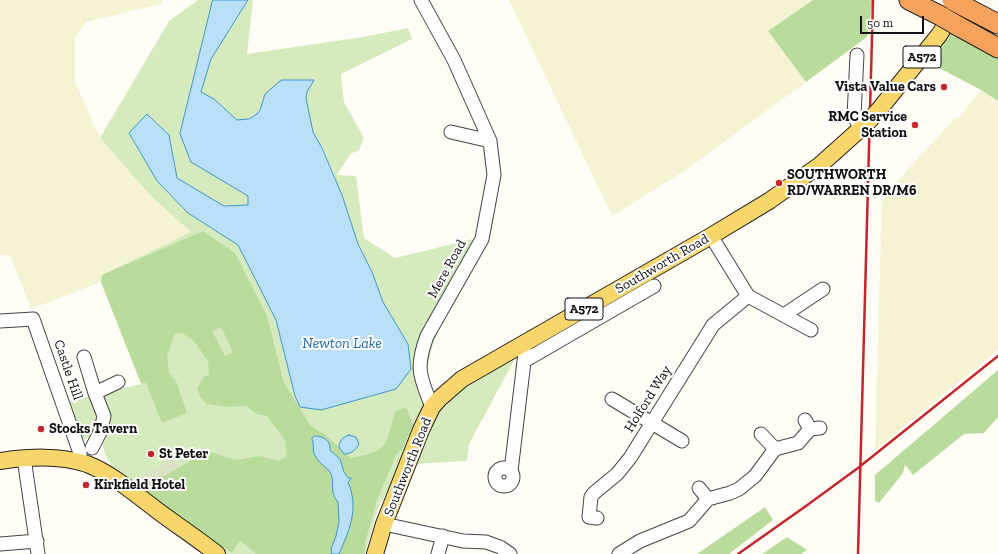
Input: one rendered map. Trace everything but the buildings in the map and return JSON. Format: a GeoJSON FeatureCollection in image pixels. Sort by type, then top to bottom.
{"type":"FeatureCollection","features":[{"type":"Feature","properties":{"kind":"highway"},"geometry":{"type":"LineString","coordinates":[[909,0],[998,48]]}},
{"type":"Feature","properties":{"kind":"highway"},"geometry":{"type":"LineString","coordinates":[[952,0],[965,4],[998,24]]}},
{"type":"Feature","properties":{"kind":"main road","name":"Southworth Road"},"geometry":{"type":"LineString","coordinates":[[375,554],[384,524],[421,430],[432,407],[446,392],[462,379],[769,201],[820,165],[864,126],[965,4]]}},
{"type":"Feature","properties":{"kind":"main road"},"geometry":{"type":"LineString","coordinates":[[0,460],[88,452],[93,467],[106,474],[217,554]]}},
{"type":"Feature","properties":{"kind":"street","name":"Mere Road"},"geometry":{"type":"LineString","coordinates":[[421,0],[454,60],[490,140],[494,175],[482,239],[427,336],[421,352],[420,374],[432,407]]}},
{"type":"Feature","properties":{"kind":"street"},"geometry":{"type":"LineString","coordinates":[[857,55],[854,116],[864,126]]}},
{"type":"Feature","properties":{"kind":"street"},"geometry":{"type":"LineString","coordinates":[[449,130],[490,140]]}},
{"type":"Feature","properties":{"kind":"street"},"geometry":{"type":"LineString","coordinates":[[711,236],[748,296],[811,330]]}},
{"type":"Feature","properties":{"kind":"street"},"geometry":{"type":"LineString","coordinates":[[784,315],[823,289]]}},
{"type":"Feature","properties":{"kind":"street"},"geometry":{"type":"LineString","coordinates":[[524,361],[653,290]]}},
{"type":"Feature","properties":{"kind":"street","name":"Holford Way"},"geometry":{"type":"LineString","coordinates":[[597,518],[589,517],[591,497],[617,474],[630,458],[713,326],[748,296]]}},
{"type":"Feature","properties":{"kind":"street","name":"Castle Hill"},"geometry":{"type":"LineString","coordinates":[[0,321],[33,319],[88,452]]}},
{"type":"Feature","properties":{"kind":"street"},"geometry":{"type":"LineString","coordinates":[[511,471],[527,341]]}},
{"type":"Feature","properties":{"kind":"street"},"geometry":{"type":"LineString","coordinates":[[84,356],[104,416],[97,440],[88,452]]}},
{"type":"Feature","properties":{"kind":"street"},"geometry":{"type":"LineString","coordinates":[[95,392],[118,382]]}},
{"type":"Feature","properties":{"kind":"street"},"geometry":{"type":"LineString","coordinates":[[612,399],[682,441]]}},
{"type":"Feature","properties":{"kind":"street"},"geometry":{"type":"LineString","coordinates":[[619,554],[640,541],[692,525],[708,499],[730,493],[746,484],[775,449],[798,442],[812,426]]}},
{"type":"Feature","properties":{"kind":"street"},"geometry":{"type":"LineString","coordinates":[[759,432],[775,449]]}},
{"type":"Feature","properties":{"kind":"street"},"geometry":{"type":"LineString","coordinates":[[24,458],[38,554]]}},
{"type":"Feature","properties":{"kind":"street"},"geometry":{"type":"LineString","coordinates":[[699,488],[708,499]]}},
{"type":"Feature","properties":{"kind":"street"},"geometry":{"type":"LineString","coordinates":[[384,524],[463,541],[486,542],[500,547],[510,554]]}},
{"type":"Feature","properties":{"kind":"street"},"geometry":{"type":"LineString","coordinates":[[438,554],[442,536]]}},
{"type":"Feature","properties":{"kind":"street"},"geometry":{"type":"LineString","coordinates":[[0,544],[37,541]]}},
{"type":"Feature","properties":{"kind":"shaded area"},"geometry":{"type":"Polygon","coordinates":[[[0,0],[163,0],[161,4],[86,22],[75,38],[75,82],[100,138],[152,197],[191,232],[102,275],[101,282],[31,309],[10,255],[0,255],[0,0]]]}},
{"type":"Feature","properties":{"kind":"shaded area"},"geometry":{"type":"Polygon","coordinates":[[[509,0],[813,0],[768,31],[806,82],[683,172],[612,216],[509,0]]]}},
{"type":"Feature","properties":{"kind":"shaded area"},"geometry":{"type":"Polygon","coordinates":[[[981,90],[998,101],[998,350],[875,450],[882,198],[956,117],[958,119],[981,90]]]}},
{"type":"Feature","properties":{"kind":"green space"},"geometry":{"type":"Polygon","coordinates":[[[198,0],[213,0],[180,135],[191,162],[248,196],[248,205],[224,206],[176,178],[169,135],[147,114],[129,134],[157,181],[188,213],[238,245],[276,320],[295,396],[408,345],[383,302],[372,272],[358,244],[342,195],[323,148],[313,132],[306,98],[307,92],[265,94],[257,114],[250,118],[237,120],[214,99],[201,92],[211,59],[248,0],[253,0],[247,54],[363,37],[408,28],[412,39],[341,74],[344,102],[364,138],[359,150],[350,154],[337,175],[356,176],[364,238],[395,258],[473,239],[432,348],[424,380],[440,406],[447,394],[519,351],[469,444],[467,461],[413,464],[402,463],[378,508],[365,554],[221,554],[136,495],[111,465],[105,454],[100,434],[79,441],[70,401],[141,384],[101,282],[102,275],[191,232],[152,197],[100,138],[169,21],[198,0]]]}},
{"type":"Feature","properties":{"kind":"green space"},"geometry":{"type":"Polygon","coordinates":[[[813,0],[873,0],[867,37],[806,82],[768,31],[813,0]]]}},
{"type":"Feature","properties":{"kind":"green space"},"geometry":{"type":"Polygon","coordinates":[[[950,32],[998,59],[998,101],[981,90],[928,62],[950,32]]]}},
{"type":"Feature","properties":{"kind":"green space"},"geometry":{"type":"Polygon","coordinates":[[[203,231],[235,253],[267,316],[284,383],[310,425],[327,436],[351,458],[371,453],[382,447],[388,435],[396,411],[406,407],[413,424],[403,448],[396,455],[377,500],[365,543],[365,554],[256,554],[240,540],[232,553],[171,514],[133,483],[136,479],[152,481],[166,475],[208,451],[235,460],[260,456],[278,461],[287,456],[285,440],[267,416],[257,414],[246,406],[229,407],[207,404],[201,398],[197,389],[203,378],[209,374],[208,361],[194,341],[182,333],[175,333],[167,356],[169,373],[176,381],[187,413],[162,423],[146,383],[141,383],[101,282],[102,275],[203,231]],[[221,327],[212,331],[225,356],[233,352],[221,327]]]}},
{"type":"Feature","properties":{"kind":"green space"},"geometry":{"type":"Polygon","coordinates":[[[998,370],[998,417],[984,433],[964,434],[913,475],[905,465],[903,473],[879,503],[875,501],[875,475],[998,370]]]}},
{"type":"Feature","properties":{"kind":"green space"},"geometry":{"type":"Polygon","coordinates":[[[173,458],[178,468],[173,471],[153,479],[136,479],[173,458]]]}},
{"type":"Feature","properties":{"kind":"green space"},"geometry":{"type":"Polygon","coordinates":[[[765,507],[773,520],[729,554],[697,554],[765,507]]]}},
{"type":"Feature","properties":{"kind":"green space"},"geometry":{"type":"Polygon","coordinates":[[[787,537],[807,550],[801,554],[762,554],[787,537]]]}},
{"type":"Feature","properties":{"kind":"water","name":"Newton Lake"},"geometry":{"type":"Polygon","coordinates":[[[213,0],[248,0],[211,59],[201,92],[214,99],[237,120],[249,119],[260,110],[265,94],[281,80],[314,80],[307,92],[306,98],[313,132],[322,148],[342,195],[358,244],[372,272],[383,302],[408,344],[411,369],[396,389],[321,410],[300,407],[295,396],[276,320],[238,245],[188,213],[157,181],[129,133],[147,114],[169,135],[177,178],[224,206],[248,205],[248,196],[191,162],[180,134],[213,0]]]}},
{"type":"Feature","properties":{"kind":"water"},"geometry":{"type":"Polygon","coordinates":[[[349,435],[356,437],[359,444],[353,451],[344,454],[339,445],[345,437],[349,435]]]}},
{"type":"Feature","properties":{"kind":"water"},"geometry":{"type":"Polygon","coordinates":[[[315,436],[324,438],[328,442],[330,450],[340,459],[344,472],[348,478],[351,478],[348,482],[353,501],[352,518],[347,536],[339,554],[331,554],[331,549],[339,522],[338,502],[333,491],[331,474],[315,455],[312,439],[315,436]]]}},
{"type":"Feature","properties":{"kind":"railway"},"geometry":{"type":"LineString","coordinates":[[858,554],[873,0]]}},
{"type":"Feature","properties":{"kind":"railway"},"geometry":{"type":"LineString","coordinates":[[738,554],[858,468],[998,356]]}},
{"type":"Feature","properties":{"kind":"place","name":"Vista Value Cars"},"geometry":{"type":"Point","coordinates":[944,87]}},
{"type":"Feature","properties":{"kind":"place","name":"RMC Service Station"},"geometry":{"type":"Point","coordinates":[915,125]}},
{"type":"Feature","properties":{"kind":"place","name":"SOUTHWORTH RD/WARREN DR/M6"},"geometry":{"type":"Point","coordinates":[779,183]}},
{"type":"Feature","properties":{"kind":"place","name":"Stocks Tavern"},"geometry":{"type":"Point","coordinates":[41,429]}},
{"type":"Feature","properties":{"kind":"place","name":"St Peter"},"geometry":{"type":"Point","coordinates":[151,454]}},
{"type":"Feature","properties":{"kind":"place","name":"Kirkfield Hotel"},"geometry":{"type":"Point","coordinates":[86,485]}}]}
